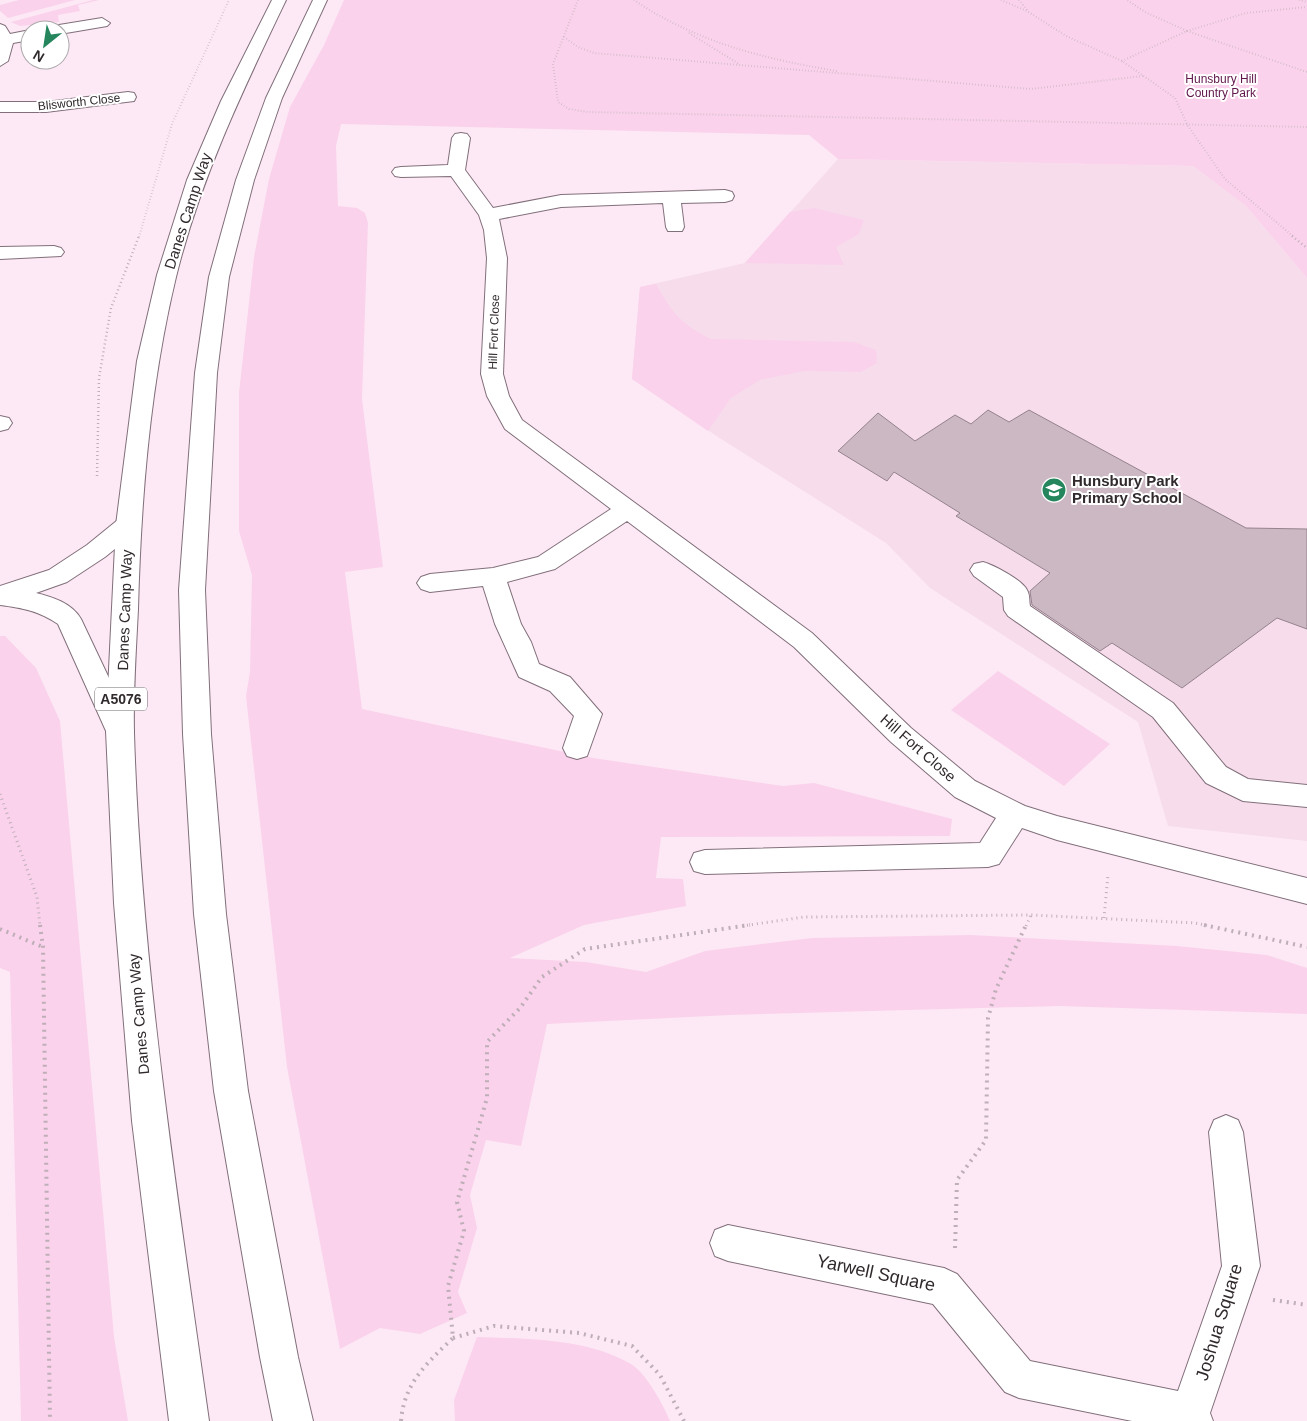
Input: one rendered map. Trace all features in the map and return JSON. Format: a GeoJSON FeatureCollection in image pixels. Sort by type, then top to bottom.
{"type":"FeatureCollection","features":[{"type":"Feature","properties":{"kind":"main road","name":"Danes Camp Way"},"geometry":{"type":"LineString","coordinates":[[189,1421],[148,1121],[129,903],[120,732],[128,525],[148,361],[167,275],[196,180],[229,101],[278,0]]}},
{"type":"Feature","properties":{"kind":"main road"},"geometry":{"type":"LineString","coordinates":[[293,1421],[279,1357],[231,1092],[210,914],[197,734],[192,590],[205,382],[220,277],[245,180],[274,98],[320,0]]}},
{"type":"Feature","properties":{"kind":"main road"},"geometry":{"type":"LineString","coordinates":[[70,28],[85,26],[103,30],[96,9]]}},
{"type":"Feature","properties":{"kind":"main road"},"geometry":{"type":"LineString","coordinates":[[0,61],[3,34],[20,35]]}},
{"type":"Feature","properties":{"kind":"main road","name":"Blisworth Close"},"geometry":{"type":"LineString","coordinates":[[0,107],[46,107],[128,97]]}},
{"type":"Feature","properties":{"kind":"main road"},"geometry":{"type":"LineString","coordinates":[[401,172],[456,170],[461,138]]}},
{"type":"Feature","properties":{"kind":"main road","name":"Hill Fort Close"},"geometry":{"type":"LineString","coordinates":[[456,170],[488,215],[493,230],[497,258],[492,374],[498,396],[513,424],[803,640],[901,735],[966,788],[1016,814],[1057,828],[1307,891]]}},
{"type":"Feature","properties":{"kind":"main road"},"geometry":{"type":"LineString","coordinates":[[488,215],[561,201],[725,196]]}},
{"type":"Feature","properties":{"kind":"main road"},"geometry":{"type":"LineString","coordinates":[[671,197],[675,227]]}},
{"type":"Feature","properties":{"kind":"main road"},"geometry":{"type":"LineString","coordinates":[[0,253],[54,252]]}},
{"type":"Feature","properties":{"kind":"main road"},"geometry":{"type":"LineString","coordinates":[[430,583],[493,577],[546,563],[626,510]]}},
{"type":"Feature","properties":{"kind":"main road"},"geometry":{"type":"LineString","coordinates":[[0,596],[58,576],[96,551],[128,525]]}},
{"type":"Feature","properties":{"kind":"main road"},"geometry":{"type":"LineString","coordinates":[[983,570],[1016,593],[1017,610],[1163,710],[1216,775],[1243,790],[1307,796]]}},
{"type":"Feature","properties":{"kind":"main road"},"geometry":{"type":"LineString","coordinates":[[493,577],[508,624],[518,642],[528,670],[560,684],[588,714],[577,748]]}},
{"type":"Feature","properties":{"kind":"main road"},"geometry":{"type":"LineString","coordinates":[[0,596],[31,600],[51,608],[68,619],[120,732]]}},
{"type":"Feature","properties":{"kind":"main road"},"geometry":{"type":"LineString","coordinates":[[704,862],[988,855],[1016,814]]}},
{"type":"Feature","properties":{"kind":"main road","name":"Joshua Square"},"geometry":{"type":"LineString","coordinates":[[1191,1417],[1241,1266],[1226,1132]]}},
{"type":"Feature","properties":{"kind":"main road","name":"Yarwell Square"},"geometry":{"type":"LineString","coordinates":[[728,1243],[944,1287],[1019,1378],[1191,1417]]}},
{"type":"Feature","properties":{"kind":"path"},"geometry":{"type":"LineString","coordinates":[[578,0],[553,64],[558,102],[569,109],[588,112],[1307,127]]}},
{"type":"Feature","properties":{"kind":"path"},"geometry":{"type":"LineString","coordinates":[[634,0],[741,66]]}},
{"type":"Feature","properties":{"kind":"path"},"geometry":{"type":"LineString","coordinates":[[1001,0],[1028,11],[1066,36],[1122,61],[1175,98],[1188,126],[1225,179],[1307,248]]}},
{"type":"Feature","properties":{"kind":"path"},"geometry":{"type":"LineString","coordinates":[[1019,0],[1028,11]]}},
{"type":"Feature","properties":{"kind":"path"},"geometry":{"type":"LineString","coordinates":[[1127,0],[1145,12],[1187,31],[1307,72]]}},
{"type":"Feature","properties":{"kind":"path"},"geometry":{"type":"LineString","coordinates":[[1298,0],[1307,2]]}},
{"type":"Feature","properties":{"kind":"path"},"geometry":{"type":"LineString","coordinates":[[1122,61],[1205,24],[1270,9],[1307,7]]}},
{"type":"Feature","properties":{"kind":"path"},"geometry":{"type":"LineString","coordinates":[[680,28],[700,37],[746,51],[816,68],[855,74]]}},
{"type":"Feature","properties":{"kind":"path"},"geometry":{"type":"LineString","coordinates":[[564,37],[578,47],[594,53],[1031,89],[1143,76]]}},
{"type":"Feature","properties":{"kind":"path"},"geometry":{"type":"LineString","coordinates":[[0,794],[37,897],[43,947],[50,1421]]}},
{"type":"Feature","properties":{"kind":"path"},"geometry":{"type":"LineString","coordinates":[[1104,918],[1110,842]]}},
{"type":"Feature","properties":{"kind":"path"},"geometry":{"type":"LineString","coordinates":[[944,1287],[955,1278],[958,1180],[986,1140],[988,1018],[996,989],[1031,915]]}},
{"type":"Feature","properties":{"kind":"path"},"geometry":{"type":"LineString","coordinates":[[454,1338],[448,1286],[464,1231],[457,1202],[486,1098],[488,1042],[520,1008],[542,977],[585,949],[804,917],[1031,915],[1195,923],[1307,946]]}},
{"type":"Feature","properties":{"kind":"path"},"geometry":{"type":"LineString","coordinates":[[0,929],[43,947]]}},
{"type":"Feature","properties":{"kind":"path"},"geometry":{"type":"LineString","coordinates":[[401,1421],[401,1403],[416,1374],[454,1338],[494,1326],[579,1333],[632,1346],[660,1375],[684,1421]]}},
{"type":"Feature","properties":{"kind":"shaded area","name":"Hunsbury Park Primary School"},"geometry":{"type":"Polygon","coordinates":[[[838,159],[1193,166],[1246,206],[1307,278],[1307,841],[1168,826],[1138,722],[930,588],[886,543],[718,437],[632,379],[640,287],[745,263],[838,159]]]}},
{"type":"Feature","properties":{"kind":"green space"},"geometry":{"type":"Polygon","coordinates":[[[19,0],[75,0],[8,18],[0,11],[0,5],[19,0]]]}},
{"type":"Feature","properties":{"kind":"green space"},"geometry":{"type":"Polygon","coordinates":[[[93,0],[99,0],[78,5],[80,11],[58,15],[59,20],[20,20],[20,26],[11,22],[93,0]]]}},
{"type":"Feature","properties":{"kind":"green space","name":"Hunsbury Hill Country Park"},"geometry":{"type":"Polygon","coordinates":[[[344,0],[1307,0],[1307,278],[1246,206],[1193,166],[838,159],[809,135],[341,124],[336,146],[338,206],[357,208],[365,213],[368,223],[362,399],[383,567],[345,572],[362,709],[593,758],[783,786],[814,783],[952,819],[950,836],[661,837],[656,878],[683,879],[686,906],[584,925],[510,958],[586,962],[646,972],[705,951],[812,938],[971,935],[1177,946],[1267,955],[1307,968],[1307,1014],[1059,1006],[730,1015],[547,1024],[521,1146],[486,1140],[470,1195],[477,1228],[458,1292],[467,1313],[420,1334],[380,1328],[340,1349],[287,1067],[246,696],[250,672],[252,575],[239,531],[239,393],[254,257],[269,179],[290,107],[324,45],[344,0]]]}},
{"type":"Feature","properties":{"kind":"green space"},"geometry":{"type":"Polygon","coordinates":[[[814,208],[864,220],[859,234],[836,247],[844,265],[745,263],[790,212],[814,208]]]}},
{"type":"Feature","properties":{"kind":"green space"},"geometry":{"type":"Polygon","coordinates":[[[656,284],[678,317],[711,339],[854,342],[876,350],[877,363],[861,372],[804,371],[760,380],[731,398],[708,431],[632,379],[640,287],[656,284]]]}},
{"type":"Feature","properties":{"kind":"green space"},"geometry":{"type":"Polygon","coordinates":[[[0,636],[5,636],[36,668],[60,721],[114,1337],[128,1421],[21,1421],[10,972],[0,968],[0,636]]]}},
{"type":"Feature","properties":{"kind":"green space"},"geometry":{"type":"Polygon","coordinates":[[[998,671],[1110,744],[1064,786],[951,710],[998,671]]]}},
{"type":"Feature","properties":{"kind":"green space"},"geometry":{"type":"Polygon","coordinates":[[[477,1337],[556,1342],[595,1349],[614,1355],[637,1368],[643,1375],[659,1399],[670,1421],[455,1421],[454,1400],[477,1337]]]}},
{"type":"Feature","properties":{"kind":"building"},"geometry":{"type":"Polygon","coordinates":[[[988,410],[1009,422],[1029,410],[1246,528],[1307,529],[1307,629],[1277,618],[1182,688],[1112,643],[1100,651],[1032,605],[1030,591],[1050,573],[956,516],[960,513],[894,472],[887,481],[838,451],[878,413],[915,441],[955,415],[971,424],[988,410]]]}},
{"type":"Feature","properties":{"kind":"place","name":"Hunsbury Park Primary School"},"geometry":{"type":"Point","coordinates":[1054,490]}}]}
